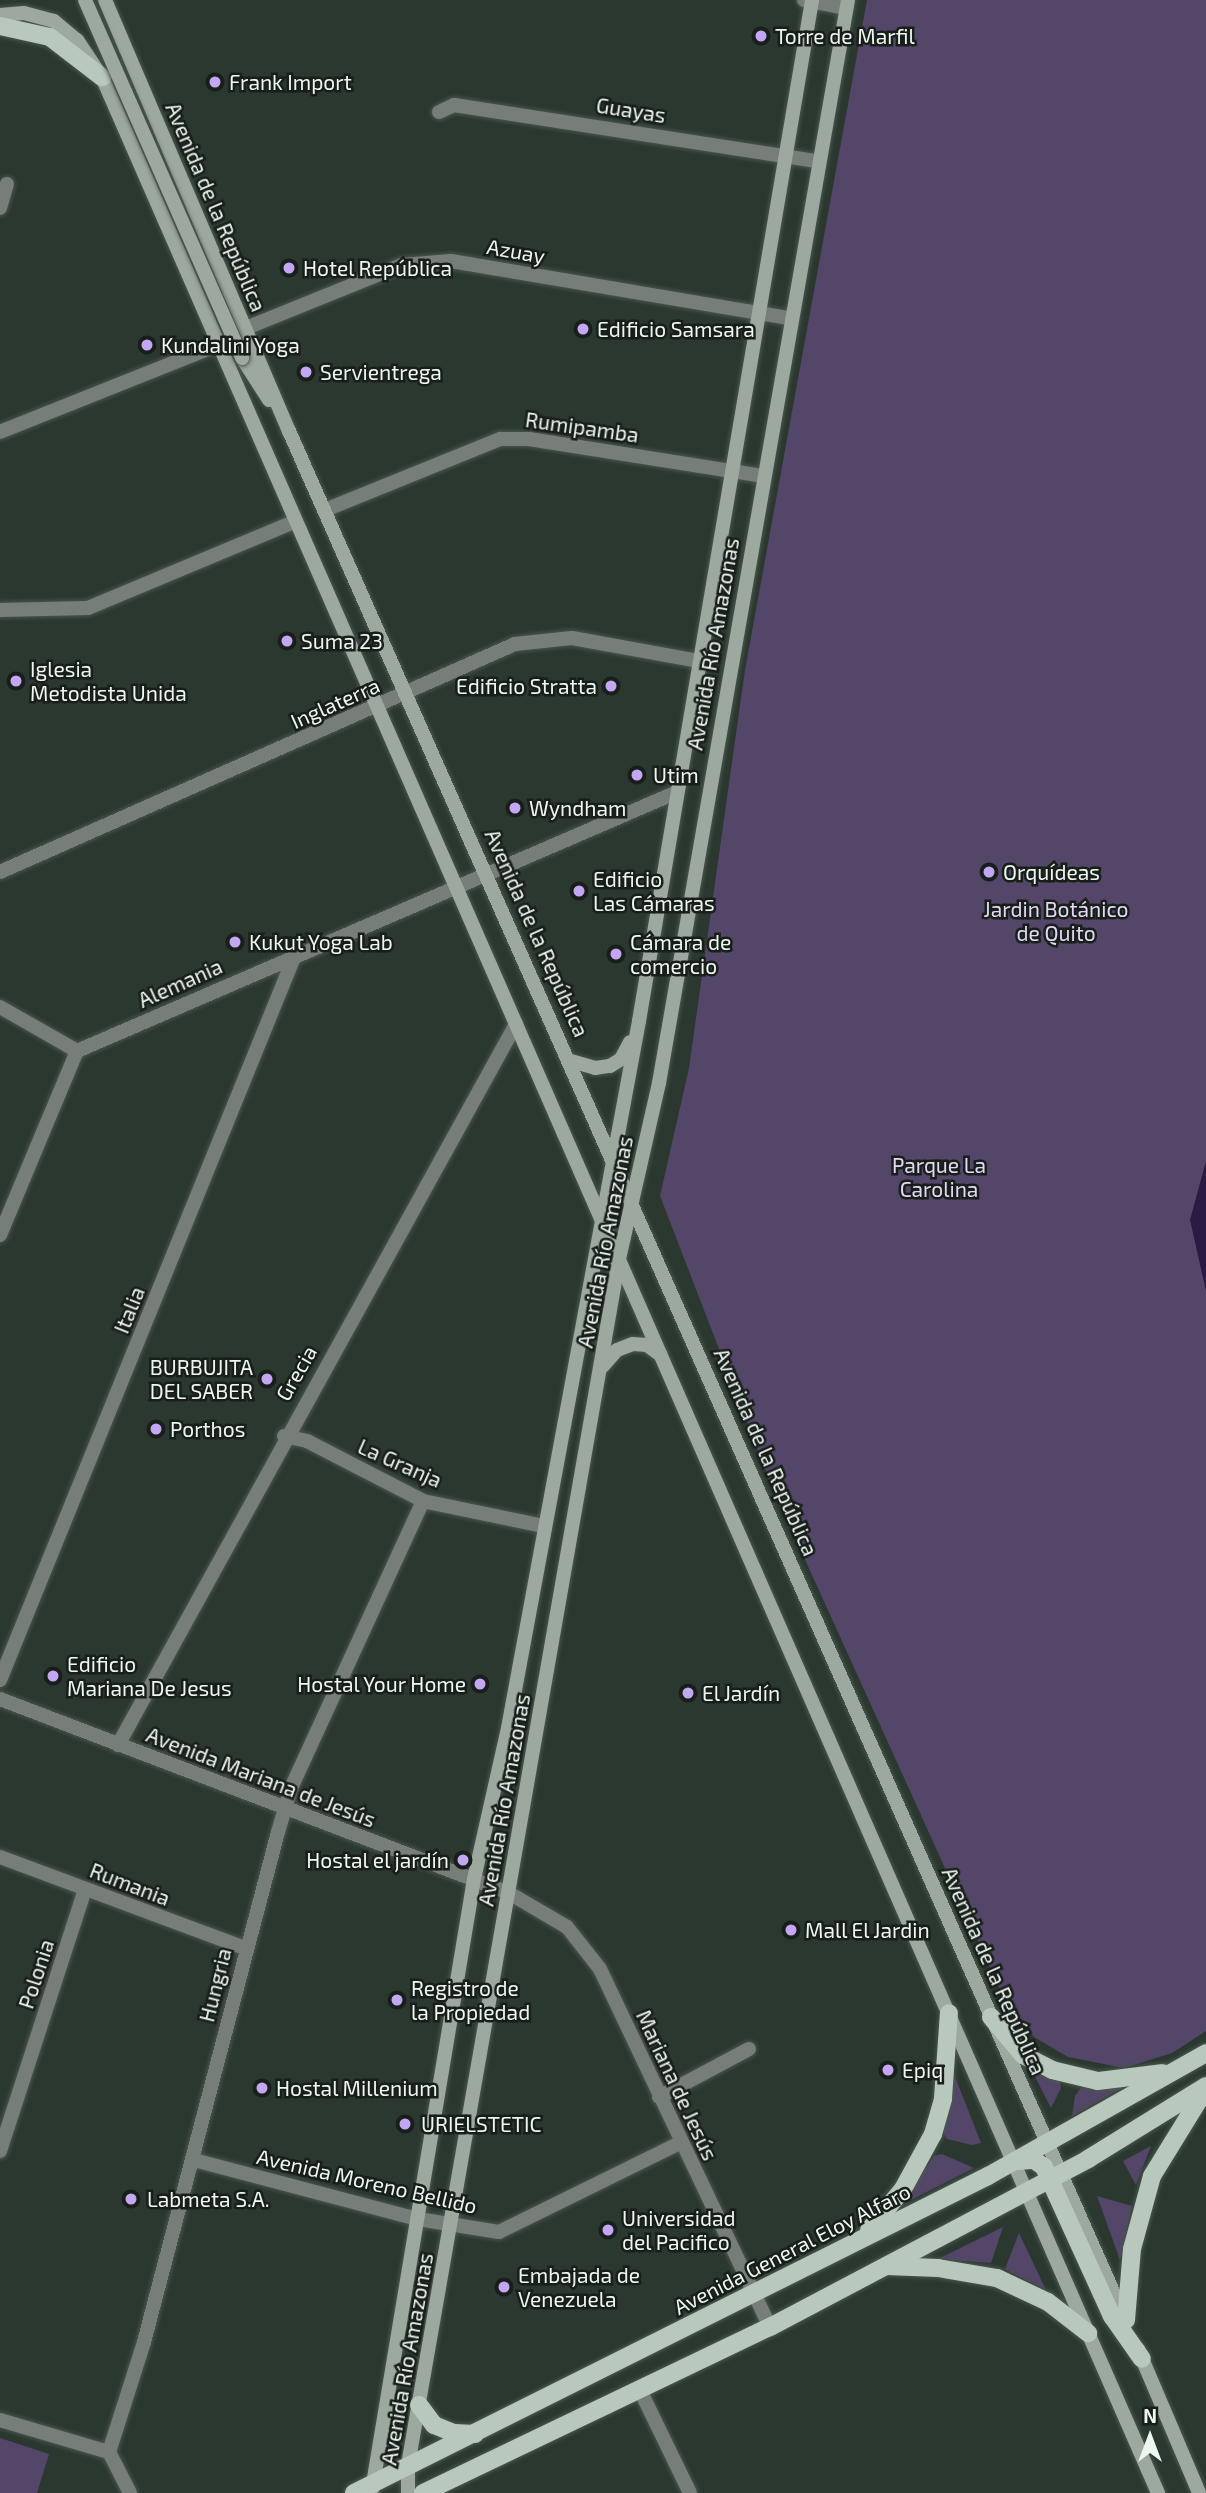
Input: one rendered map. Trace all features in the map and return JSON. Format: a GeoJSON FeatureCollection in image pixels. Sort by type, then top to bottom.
{"type":"FeatureCollection","features":[{"type":"Feature","properties":{"kind":"main road","name":"Avenida de la República"},"geometry":{"type":"LineString","coordinates":[[85,0],[243,360],[289,431]]}},
{"type":"Feature","properties":{"kind":"main road","name":"Avenida de la República"},"geometry":{"type":"LineString","coordinates":[[105,0],[289,431],[613,1154],[1048,2144],[1055,2176],[1126,2320],[1199,2493]]}},
{"type":"Feature","properties":{"kind":"main road","name":"Avenida Río Amazonas"},"geometry":{"type":"LineString","coordinates":[[372,2488],[474,1879],[508,1728],[639,1021],[809,0]]}},
{"type":"Feature","properties":{"kind":"main road","name":"Avenida Río Amazonas"},"geometry":{"type":"LineString","coordinates":[[408,2493],[408,2465],[619,1259],[659,1083],[789,318],[847,4]]}},
{"type":"Feature","properties":{"kind":"main road","name":"Avenida de la República"},"geometry":{"type":"LineString","coordinates":[[0,15],[24,13],[54,21],[77,40],[102,76],[147,186],[264,446],[1158,2493]]}},
{"type":"Feature","properties":{"kind":"main road"},"geometry":{"type":"LineString","coordinates":[[0,26],[50,37],[102,76]]}},
{"type":"Feature","properties":{"kind":"main road"},"geometry":{"type":"LineString","coordinates":[[131,146],[144,149],[156,144],[160,128]]}},
{"type":"Feature","properties":{"kind":"main road"},"geometry":{"type":"LineString","coordinates":[[147,186],[152,171],[164,165],[177,170],[182,179]]}},
{"type":"Feature","properties":{"kind":"main road","name":"Avenida de la República"},"geometry":{"type":"LineString","coordinates":[[243,360],[264,446]]}},
{"type":"Feature","properties":{"kind":"main road"},"geometry":{"type":"LineString","coordinates":[[571,1061],[601,1068],[616,1063],[639,1021]]}},
{"type":"Feature","properties":{"kind":"main road"},"geometry":{"type":"LineString","coordinates":[[600,1373],[610,1355],[626,1346],[647,1345],[661,1355]]}},
{"type":"Feature","properties":{"kind":"main road"},"geometry":{"type":"LineString","coordinates":[[864,2236],[903,2189],[933,2134],[945,2088],[949,2013]]}},
{"type":"Feature","properties":{"kind":"main road"},"geometry":{"type":"LineString","coordinates":[[991,2017],[1023,2055],[1052,2070],[1098,2081],[1180,2069]]}},
{"type":"Feature","properties":{"kind":"main road","name":"Avenida General Eloy Alfaro"},"geometry":{"type":"LineString","coordinates":[[354,2493],[372,2488],[408,2465],[478,2434],[1048,2144],[1206,2053]]}},
{"type":"Feature","properties":{"kind":"main road"},"geometry":{"type":"LineString","coordinates":[[423,2493],[770,2327],[1055,2176],[1206,2087]]}},
{"type":"Feature","properties":{"kind":"main road"},"geometry":{"type":"LineString","coordinates":[[1126,2320],[1132,2249],[1152,2176],[1206,2087]]}},
{"type":"Feature","properties":{"kind":"main road"},"geometry":{"type":"LineString","coordinates":[[1014,2161],[1038,2162],[1055,2176],[1112,2316],[1142,2359]]}},
{"type":"Feature","properties":{"kind":"main road"},"geometry":{"type":"LineString","coordinates":[[883,2266],[938,2268],[997,2278],[1048,2302],[1088,2333]]}},
{"type":"Feature","properties":{"kind":"main road"},"geometry":{"type":"LineString","coordinates":[[419,2404],[434,2425],[454,2433],[478,2434]]}},
{"type":"Feature","properties":{"kind":"main road"},"geometry":{"type":"LineString","coordinates":[[443,2493],[459,2477]]}},
{"type":"Feature","properties":{"kind":"street"},"geometry":{"type":"LineString","coordinates":[[809,0],[847,4]]}},
{"type":"Feature","properties":{"kind":"street","name":"Guayas"},"geometry":{"type":"LineString","coordinates":[[439,111],[454,105],[817,161]]}},
{"type":"Feature","properties":{"kind":"street"},"geometry":{"type":"LineString","coordinates":[[0,208],[7,184]]}},
{"type":"Feature","properties":{"kind":"street","name":"Azuay"},"geometry":{"type":"LineString","coordinates":[[246,328],[402,265],[451,261],[789,318]]}},
{"type":"Feature","properties":{"kind":"street"},"geometry":{"type":"LineString","coordinates":[[0,432],[218,345]]}},
{"type":"Feature","properties":{"kind":"street","name":"Rumipamba"},"geometry":{"type":"LineString","coordinates":[[325,510],[500,439],[529,439],[762,476]]}},
{"type":"Feature","properties":{"kind":"street"},"geometry":{"type":"LineString","coordinates":[[0,610],[88,608],[296,521]]}},
{"type":"Feature","properties":{"kind":"street","name":"Inglaterra"},"geometry":{"type":"LineString","coordinates":[[0,872],[378,708],[515,644],[572,638],[698,661]]}},
{"type":"Feature","properties":{"kind":"street","name":"Alemania"},"geometry":{"type":"LineString","coordinates":[[77,1051],[675,793]]}},
{"type":"Feature","properties":{"kind":"street","name":"Italia"},"geometry":{"type":"LineString","coordinates":[[0,1680],[295,955]]}},
{"type":"Feature","properties":{"kind":"street"},"geometry":{"type":"LineString","coordinates":[[0,1007],[77,1051],[0,1234]]}},
{"type":"Feature","properties":{"kind":"street","name":"Grecia"},"geometry":{"type":"LineString","coordinates":[[118,1745],[284,1436],[516,1024]]}},
{"type":"Feature","properties":{"kind":"street","name":"La Granja"},"geometry":{"type":"LineString","coordinates":[[284,1436],[307,1441],[423,1501],[544,1526]]}},
{"type":"Feature","properties":{"kind":"street","name":"Hungria"},"geometry":{"type":"LineString","coordinates":[[108,2452],[144,2342],[194,2160],[245,1948],[285,1811],[423,1501]]}},
{"type":"Feature","properties":{"kind":"street","name":"Avenida Mariana de Jesús"},"geometry":{"type":"LineString","coordinates":[[0,1699],[285,1811],[509,1893]]}},
{"type":"Feature","properties":{"kind":"street","name":"Rumania"},"geometry":{"type":"LineString","coordinates":[[0,1857],[245,1948]]}},
{"type":"Feature","properties":{"kind":"street","name":"Polonia"},"geometry":{"type":"LineString","coordinates":[[0,2151],[85,1890]]}},
{"type":"Feature","properties":{"kind":"street","name":"Mariana de Jesús"},"geometry":{"type":"LineString","coordinates":[[509,1893],[548,1913],[584,1945],[770,2327]]}},
{"type":"Feature","properties":{"kind":"street"},"geometry":{"type":"LineString","coordinates":[[659,2097],[749,2049]]}},
{"type":"Feature","properties":{"kind":"street","name":"Avenida Moreno Bellido"},"geometry":{"type":"LineString","coordinates":[[194,2160],[451,2227],[511,2229],[680,2143]]}},
{"type":"Feature","properties":{"kind":"street"},"geometry":{"type":"LineString","coordinates":[[640,2390],[690,2493]]}},
{"type":"Feature","properties":{"kind":"street"},"geometry":{"type":"LineString","coordinates":[[0,2420],[108,2452],[130,2493]]}},
{"type":"Feature","properties":{"kind":"green space","name":"Parque La Carolina"},"geometry":{"type":"Polygon","coordinates":[[[867,0],[1206,0],[1206,2031],[1172,2053],[1124,2068],[1068,2057],[1034,2037],[1008,2007],[773,1489],[660,1196],[689,1068],[745,670],[867,0]]]}},
{"type":"Feature","properties":{"kind":"green space"},"geometry":{"type":"Polygon","coordinates":[[[1025,2057],[1059,2077],[1061,2088],[1051,2108],[1025,2057]]]}},
{"type":"Feature","properties":{"kind":"green space"},"geometry":{"type":"Polygon","coordinates":[[[954,2074],[981,2143],[972,2145],[947,2139],[943,2132],[954,2074]]]}},
{"type":"Feature","properties":{"kind":"green space"},"geometry":{"type":"Polygon","coordinates":[[[1083,2085],[1124,2087],[1072,2116],[1075,2096],[1083,2085]]]}},
{"type":"Feature","properties":{"kind":"green space"},"geometry":{"type":"Polygon","coordinates":[[[1151,2146],[1136,2185],[1123,2161],[1151,2146]]]}},
{"type":"Feature","properties":{"kind":"green space"},"geometry":{"type":"Polygon","coordinates":[[[942,2154],[974,2168],[899,2206],[934,2156],[942,2154]]]}},
{"type":"Feature","properties":{"kind":"green space"},"geometry":{"type":"Polygon","coordinates":[[[1097,2196],[1132,2206],[1120,2260],[1097,2196]]]}},
{"type":"Feature","properties":{"kind":"green space"},"geometry":{"type":"Polygon","coordinates":[[[1003,2227],[991,2263],[938,2259],[1003,2227]]]}},
{"type":"Feature","properties":{"kind":"green space"},"geometry":{"type":"Polygon","coordinates":[[[1019,2233],[1046,2290],[1005,2269],[1019,2233]]]}},
{"type":"Feature","properties":{"kind":"green space"},"geometry":{"type":"Polygon","coordinates":[[[0,2438],[49,2454],[37,2493],[0,2493],[0,2438]]]}},
{"type":"Feature","properties":{"kind":"shaded area"},"geometry":{"type":"Polygon","coordinates":[[[1206,1161],[1206,1291],[1190,1220],[1206,1161]]]}},
{"type":"Feature","properties":{"kind":"place","name":"Torre de Marfil"},"geometry":{"type":"Point","coordinates":[761,36]}},
{"type":"Feature","properties":{"kind":"place","name":"Frank Import"},"geometry":{"type":"Point","coordinates":[215,82]}},
{"type":"Feature","properties":{"kind":"place","name":"Hotel República"},"geometry":{"type":"Point","coordinates":[289,268]}},
{"type":"Feature","properties":{"kind":"place","name":"Edificio Samsara"},"geometry":{"type":"Point","coordinates":[583,329]}},
{"type":"Feature","properties":{"kind":"place","name":"Kundalini Yoga"},"geometry":{"type":"Point","coordinates":[147,345]}},
{"type":"Feature","properties":{"kind":"place","name":"Servientrega"},"geometry":{"type":"Point","coordinates":[306,372]}},
{"type":"Feature","properties":{"kind":"place","name":"Suma 23"},"geometry":{"type":"Point","coordinates":[287,641]}},
{"type":"Feature","properties":{"kind":"place","name":"Iglesia Metodista Unida"},"geometry":{"type":"Point","coordinates":[16,681]}},
{"type":"Feature","properties":{"kind":"place","name":"Edificio Stratta"},"geometry":{"type":"Point","coordinates":[611,686]}},
{"type":"Feature","properties":{"kind":"place","name":"Utim"},"geometry":{"type":"Point","coordinates":[637,775]}},
{"type":"Feature","properties":{"kind":"place","name":"Wyndham"},"geometry":{"type":"Point","coordinates":[515,808]}},
{"type":"Feature","properties":{"kind":"place","name":"Orquídeas"},"geometry":{"type":"Point","coordinates":[989,872]}},
{"type":"Feature","properties":{"kind":"place","name":"Edificio Las Cámaras"},"geometry":{"type":"Point","coordinates":[579,891]}},
{"type":"Feature","properties":{"kind":"place","name":"Kukut Yoga Lab"},"geometry":{"type":"Point","coordinates":[235,942]}},
{"type":"Feature","properties":{"kind":"place","name":"Cámara de comercio"},"geometry":{"type":"Point","coordinates":[616,954]}},
{"type":"Feature","properties":{"kind":"place","name":"BURBUJITA DEL SABER"},"geometry":{"type":"Point","coordinates":[267,1379]}},
{"type":"Feature","properties":{"kind":"place","name":"Porthos"},"geometry":{"type":"Point","coordinates":[156,1429]}},
{"type":"Feature","properties":{"kind":"place","name":"Edificio Mariana De Jesus"},"geometry":{"type":"Point","coordinates":[53,1676]}},
{"type":"Feature","properties":{"kind":"place","name":"Hostal Your Home"},"geometry":{"type":"Point","coordinates":[480,1684]}},
{"type":"Feature","properties":{"kind":"place","name":"El Jardín"},"geometry":{"type":"Point","coordinates":[688,1693]}},
{"type":"Feature","properties":{"kind":"place","name":"Hostal el jardín"},"geometry":{"type":"Point","coordinates":[463,1860]}},
{"type":"Feature","properties":{"kind":"place","name":"Mall El Jardin"},"geometry":{"type":"Point","coordinates":[791,1930]}},
{"type":"Feature","properties":{"kind":"place","name":"Registro de la Propiedad"},"geometry":{"type":"Point","coordinates":[397,2000]}},
{"type":"Feature","properties":{"kind":"place","name":"Epiq"},"geometry":{"type":"Point","coordinates":[888,2070]}},
{"type":"Feature","properties":{"kind":"place","name":"Hostal Millenium"},"geometry":{"type":"Point","coordinates":[262,2088]}},
{"type":"Feature","properties":{"kind":"place","name":"URIELSTETIC"},"geometry":{"type":"Point","coordinates":[405,2124]}},
{"type":"Feature","properties":{"kind":"place","name":"Labmeta S.A."},"geometry":{"type":"Point","coordinates":[131,2199]}},
{"type":"Feature","properties":{"kind":"place","name":"Universidad del Pacifico"},"geometry":{"type":"Point","coordinates":[608,2230]}},
{"type":"Feature","properties":{"kind":"place","name":"Embajada de Venezuela"},"geometry":{"type":"Point","coordinates":[504,2287]}},
{"type":"Feature","properties":{"kind":"park label","name":"Jardin Botánico de Quito"},"geometry":{"type":"Point","coordinates":[1056,921]}}]}
